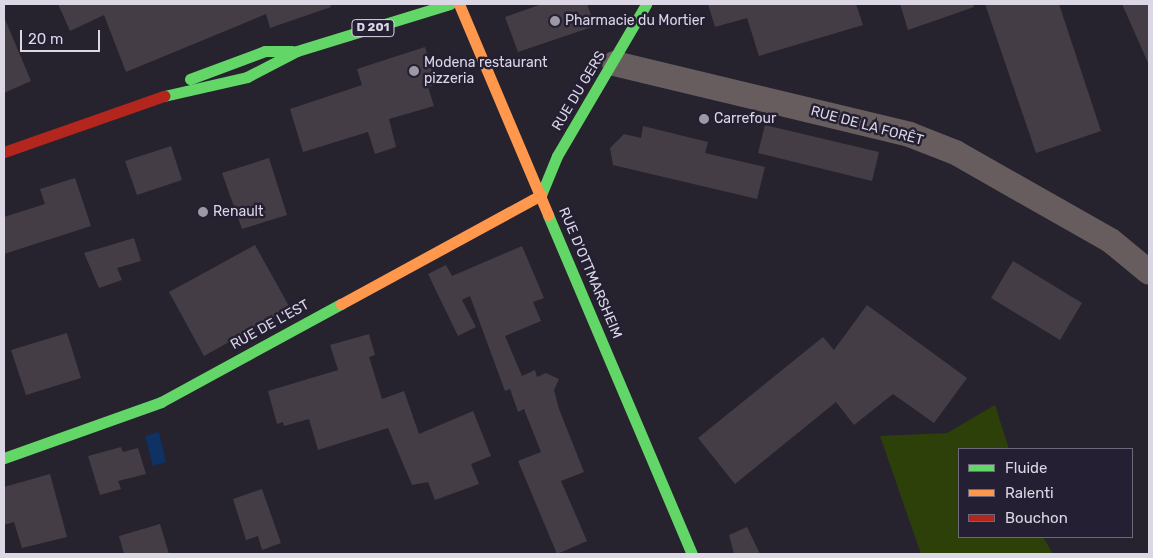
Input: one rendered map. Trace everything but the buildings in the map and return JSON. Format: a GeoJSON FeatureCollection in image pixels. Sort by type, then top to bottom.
{"type":"FeatureCollection","features":[{"type":"Feature","properties":{"kind":"main road","name":"D 201"},"geometry":{"type":"LineString","coordinates":[[148,100],[247,77],[296,51],[450,4]]}},
{"type":"Feature","properties":{"kind":"main road","name":"RUE D'OTTMARSHEIM"},"geometry":{"type":"LineString","coordinates":[[458,4],[541,195],[692,554]]}},
{"type":"Feature","properties":{"kind":"main road","name":"RUE DU GERS"},"geometry":{"type":"LineString","coordinates":[[541,195],[556,156],[614,63],[646,4]]}},
{"type":"Feature","properties":{"kind":"main road","name":"D 201"},"geometry":{"type":"LineString","coordinates":[[4,152],[148,100],[234,59],[265,51],[296,51]]}},
{"type":"Feature","properties":{"kind":"main road","name":"RUE DE L'EST"},"geometry":{"type":"LineString","coordinates":[[4,458],[161,402],[541,195]]}},
{"type":"Feature","properties":{"kind":"street","name":"RUE DE LA FORÊT"},"geometry":{"type":"LineString","coordinates":[[614,63],[909,134],[954,152],[1110,240],[1149,272]]}},
{"type":"Feature","properties":{"kind":"green space"},"geometry":{"type":"Polygon","coordinates":[[[995,405],[1009,448],[958,448],[958,538],[1044,538],[1053,554],[921,554],[880,436],[947,433],[995,405]]]}},
{"type":"Feature","properties":{"kind":"water"},"geometry":{"type":"Polygon","coordinates":[[[159,432],[166,462],[153,466],[145,436],[159,432]]]}},
{"type":"Feature","properties":{"kind":"traffic: fast"},"geometry":{"type":"LineString","coordinates":[[164,96],[247,77],[297,51],[450,4]]}},
{"type":"Feature","properties":{"kind":"traffic: fast"},"geometry":{"type":"LineString","coordinates":[[541,195],[557,156],[646,4]]}},
{"type":"Feature","properties":{"kind":"traffic: fast"},"geometry":{"type":"LineString","coordinates":[[190,79],[265,51],[292,51]]}},
{"type":"Feature","properties":{"kind":"traffic: fast"},"geometry":{"type":"LineString","coordinates":[[548,215],[692,554]]}},
{"type":"Feature","properties":{"kind":"traffic: fast"},"geometry":{"type":"LineString","coordinates":[[4,458],[161,402],[341,304]]}},
{"type":"Feature","properties":{"kind":"traffic: slow"},"geometry":{"type":"LineString","coordinates":[[459,4],[548,215]]}},
{"type":"Feature","properties":{"kind":"traffic: slow"},"geometry":{"type":"LineString","coordinates":[[341,304],[541,195]]}},
{"type":"Feature","properties":{"kind":"traffic: jam"},"geometry":{"type":"LineString","coordinates":[[4,152],[164,96]]}},
{"type":"Feature","properties":{"kind":"place","name":"Pharmacie du Mortier"},"geometry":{"type":"Point","coordinates":[555,21]}},
{"type":"Feature","properties":{"kind":"place","name":"Modena restaurant pizzeria"},"geometry":{"type":"Point","coordinates":[414,71]}},
{"type":"Feature","properties":{"kind":"place","name":"Carrefour"},"geometry":{"type":"Point","coordinates":[704,119]}},
{"type":"Feature","properties":{"kind":"place","name":"Renault"},"geometry":{"type":"Point","coordinates":[203,212]}}]}
